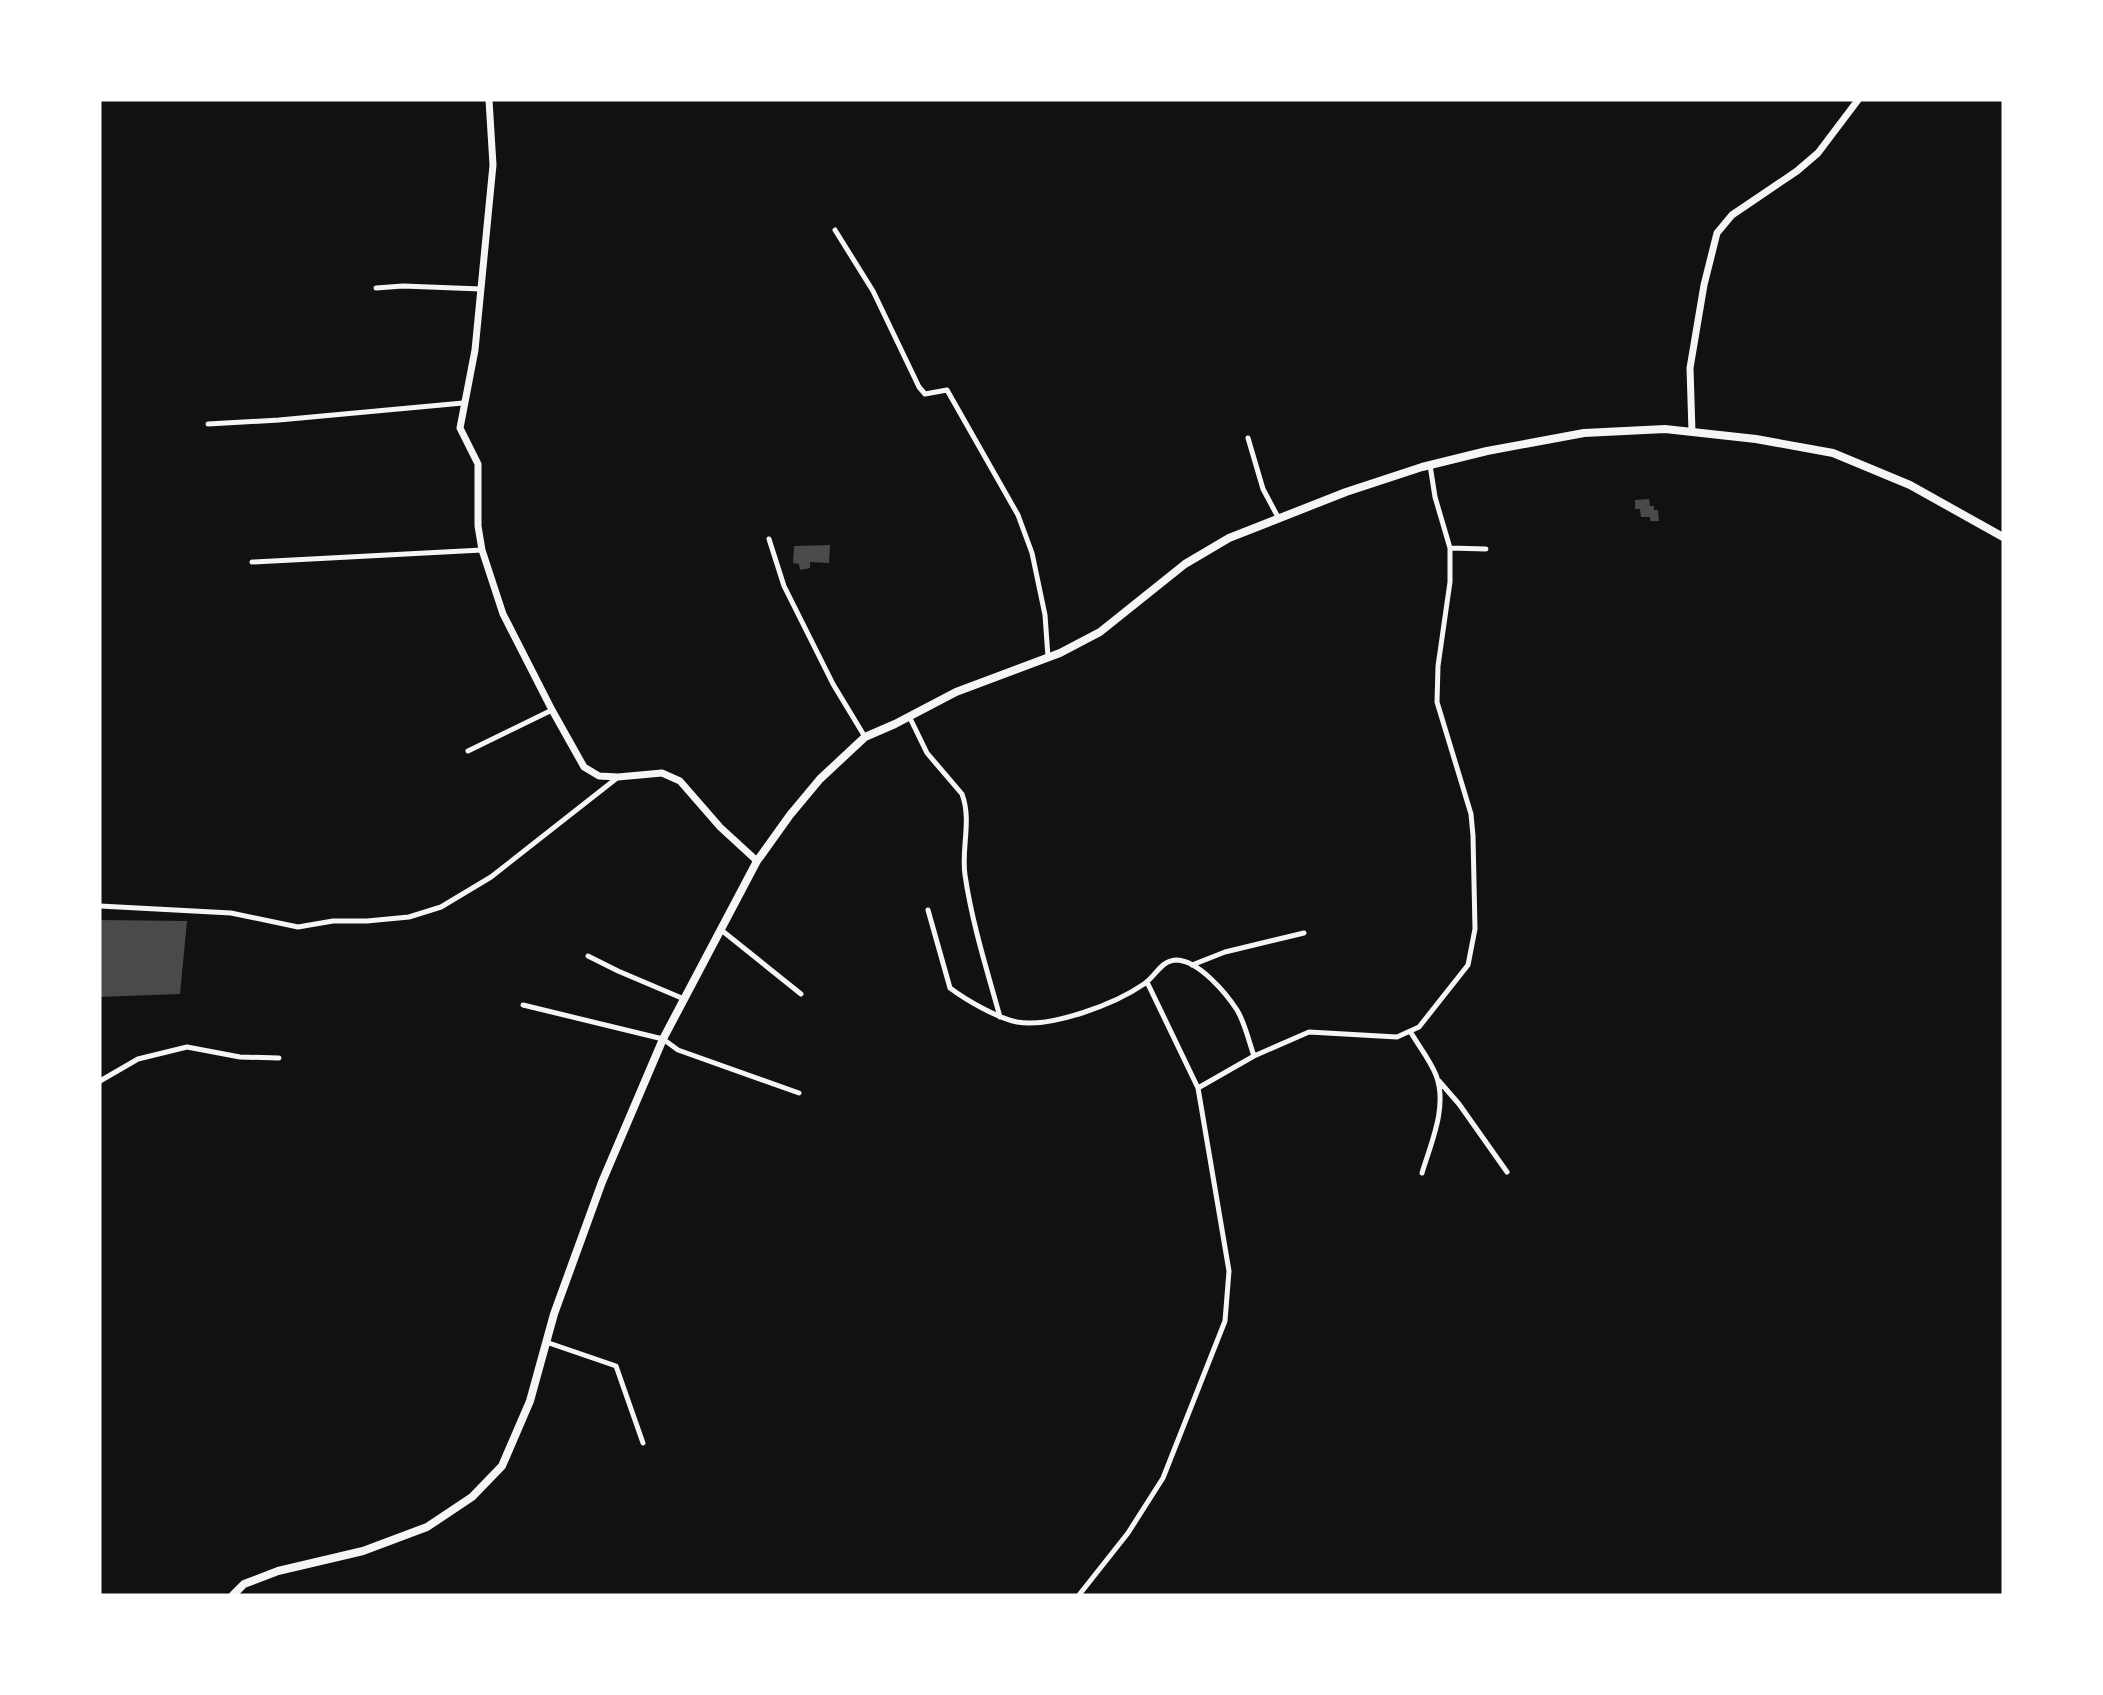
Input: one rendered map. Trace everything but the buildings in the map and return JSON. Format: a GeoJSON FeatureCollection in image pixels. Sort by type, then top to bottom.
{"type":"FeatureCollection","features":[{"type":"Feature","properties":{"kind":"main road"},"geometry":{"type":"LineString","coordinates":[[233,1595],[244,1584],[278,1571],[363,1551],[427,1527],[472,1497],[502,1466],[530,1401],[554,1314],[602,1182],[663,1039],[757,861],[820,779],[865,737],[956,692],[1048,657],[1100,632],[1185,564],[1229,538],[1346,492],[1430,466],[1487,451],[1584,433],[1665,429],[1756,439],[1833,453],[1910,485],[2003,537]]}},
{"type":"Feature","properties":{"kind":"street"},"geometry":{"type":"LineString","coordinates":[[489,100],[493,165],[475,350],[460,428],[478,464],[478,526],[482,550],[503,614],[584,766],[598,776],[662,773],[680,781],[720,827],[757,861]]}},
{"type":"Feature","properties":{"kind":"street"},"geometry":{"type":"LineString","coordinates":[[1692,432],[1690,368],[1704,285],[1717,233],[1732,215],[1797,171],[1818,153],[1858,100]]}},
{"type":"Feature","properties":{"kind":"street"},"geometry":{"type":"LineString","coordinates":[[835,230],[873,291],[919,387],[926,394],[947,390],[1018,515],[1032,553],[1045,615],[1048,657]]}},
{"type":"Feature","properties":{"kind":"street"},"geometry":{"type":"LineString","coordinates":[[376,288],[403,286],[481,289]]}},
{"type":"Feature","properties":{"kind":"street"},"geometry":{"type":"LineString","coordinates":[[208,424],[279,421],[463,403]]}},
{"type":"Feature","properties":{"kind":"street"},"geometry":{"type":"LineString","coordinates":[[1248,438],[1263,489],[1279,519]]}},
{"type":"Feature","properties":{"kind":"street"},"geometry":{"type":"LineString","coordinates":[[1198,1088],[1254,1056],[1309,1032],[1397,1037],[1419,1027],[1468,965],[1475,929],[1471,814],[1437,702],[1438,666],[1450,582],[1450,548],[1435,497],[1430,466]]}},
{"type":"Feature","properties":{"kind":"street"},"geometry":{"type":"LineString","coordinates":[[769,539],[785,586],[833,684],[865,737]]}},
{"type":"Feature","properties":{"kind":"street"},"geometry":{"type":"LineString","coordinates":[[1450,548],[1486,549]]}},
{"type":"Feature","properties":{"kind":"street"},"geometry":{"type":"LineString","coordinates":[[252,562],[482,550]]}},
{"type":"Feature","properties":{"kind":"street"},"geometry":{"type":"LineString","coordinates":[[468,751],[552,710]]}},
{"type":"Feature","properties":{"kind":"street"},"geometry":{"type":"LineString","coordinates":[[909,716],[927,753],[962,794],[965,803],[965,874],[979,943],[1000,1017]]}},
{"type":"Feature","properties":{"kind":"street"},"geometry":{"type":"LineString","coordinates":[[100,906],[231,913],[298,927],[333,921],[409,917],[441,906],[491,877],[618,777]]}},
{"type":"Feature","properties":{"kind":"street"},"geometry":{"type":"LineString","coordinates":[[928,909],[950,988],[1000,1017],[1028,1023],[1099,1006],[1147,982],[1163,963],[1178,960],[1202,969],[1238,1011],[1254,1056]]}},
{"type":"Feature","properties":{"kind":"street"},"geometry":{"type":"LineString","coordinates":[[720,929],[801,994]]}},
{"type":"Feature","properties":{"kind":"street"},"geometry":{"type":"LineString","coordinates":[[1192,965],[1224,952],[1304,933]]}},
{"type":"Feature","properties":{"kind":"street"},"geometry":{"type":"LineString","coordinates":[[588,956],[684,999]]}},
{"type":"Feature","properties":{"kind":"street"},"geometry":{"type":"LineString","coordinates":[[1079,1595],[1128,1533],[1163,1478],[1225,1321],[1229,1271],[1198,1088],[1147,982]]}},
{"type":"Feature","properties":{"kind":"street"},"geometry":{"type":"LineString","coordinates":[[523,1005],[663,1039],[678,1050],[799,1093]]}},
{"type":"Feature","properties":{"kind":"street"},"geometry":{"type":"LineString","coordinates":[[1410,1031],[1437,1079],[1459,1104],[1507,1172]]}},
{"type":"Feature","properties":{"kind":"street"},"geometry":{"type":"LineString","coordinates":[[100,1081],[138,1059],[187,1047],[240,1057],[279,1058]]}},
{"type":"Feature","properties":{"kind":"street"},"geometry":{"type":"LineString","coordinates":[[1422,1173],[1439,1114],[1437,1079]]}},
{"type":"Feature","properties":{"kind":"street"},"geometry":{"type":"LineString","coordinates":[[546,1342],[616,1366],[643,1443]]}}]}
